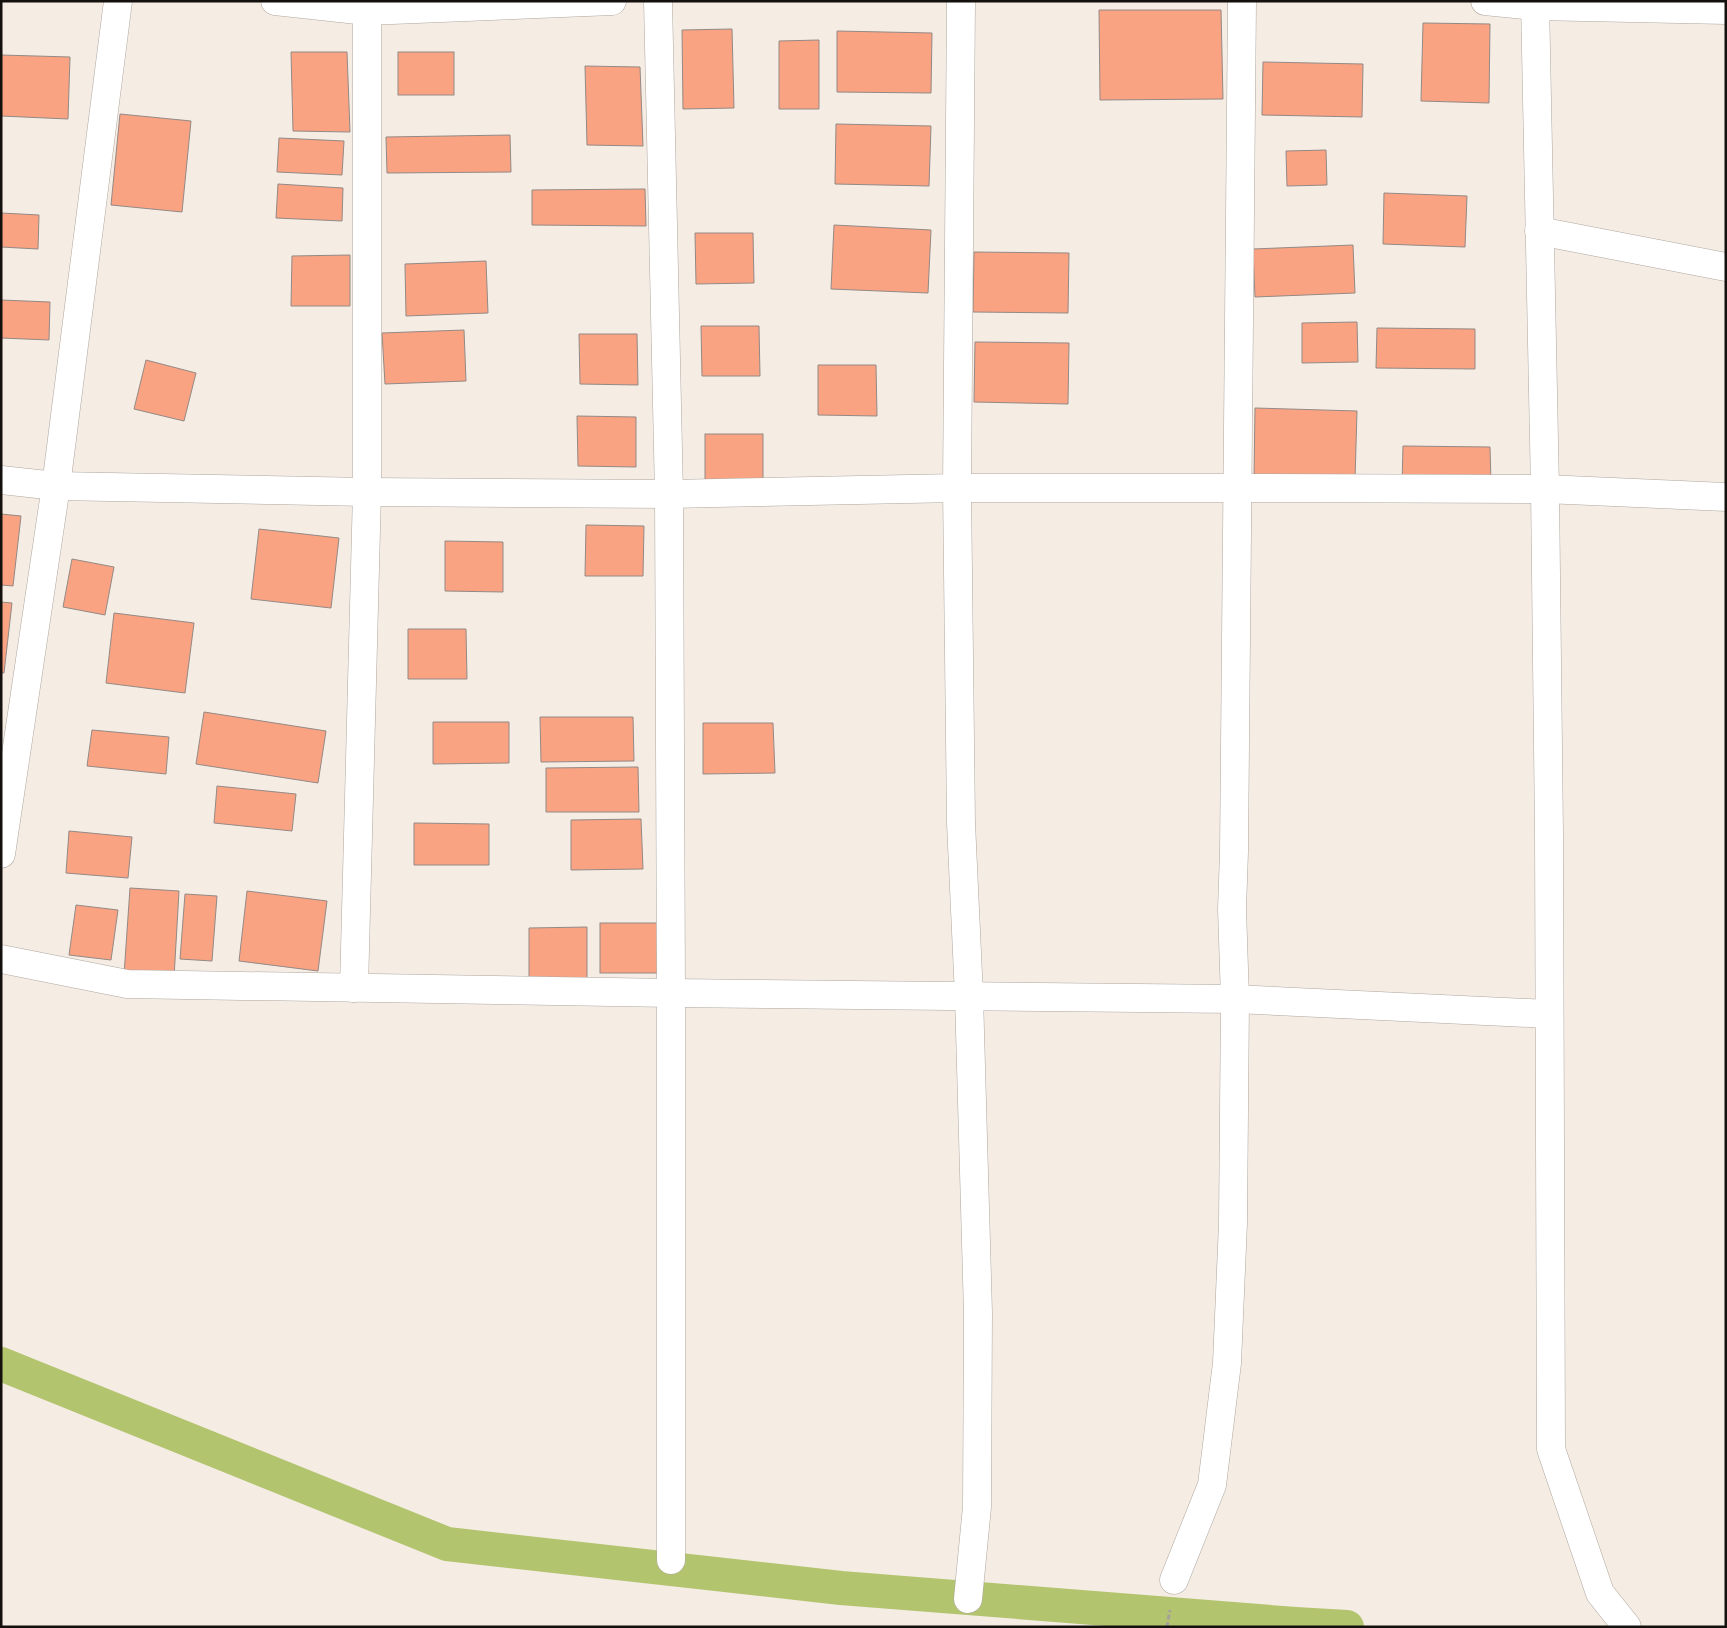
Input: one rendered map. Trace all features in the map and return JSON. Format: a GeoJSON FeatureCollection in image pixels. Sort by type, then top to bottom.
{"type":"FeatureCollection","features":[{"type":"Feature","properties":{"kind":"street"},"geometry":{"type":"LineString","coordinates":[[1,854],[56,486],[118,1]]}},
{"type":"Feature","properties":{"kind":"street"},"geometry":{"type":"LineString","coordinates":[[275,1],[367,11],[612,1]]}},
{"type":"Feature","properties":{"kind":"street"},"geometry":{"type":"LineString","coordinates":[[658,1],[669,494],[671,1560]]}},
{"type":"Feature","properties":{"kind":"street"},"geometry":{"type":"LineString","coordinates":[[961,1],[957,488],[961,813],[969,996],[978,1313],[977,1507],[968,1599]]}},
{"type":"Feature","properties":{"kind":"street"},"geometry":{"type":"LineString","coordinates":[[1174,1580],[1212,1484],[1227,1362],[1233,1222],[1235,999],[1232,909],[1242,1]]}},
{"type":"Feature","properties":{"kind":"street"},"geometry":{"type":"LineString","coordinates":[[1485,1],[1726,10]]}},
{"type":"Feature","properties":{"kind":"street"},"geometry":{"type":"LineString","coordinates":[[1536,4],[1549,834],[1548,1014],[1551,1449],[1600,1593],[1627,1627]]}},
{"type":"Feature","properties":{"kind":"street"},"geometry":{"type":"LineString","coordinates":[[354,988],[366,492],[367,11]]}},
{"type":"Feature","properties":{"kind":"street"},"geometry":{"type":"LineString","coordinates":[[1539,231],[1726,267]]}},
{"type":"Feature","properties":{"kind":"street"},"geometry":{"type":"LineString","coordinates":[[1,480],[56,486],[366,492],[669,494],[957,488],[1545,489],[1726,497]]}},
{"type":"Feature","properties":{"kind":"street"},"geometry":{"type":"LineString","coordinates":[[1,959],[127,984],[671,993],[1235,999],[1548,1014]]}},
{"type":"Feature","properties":{"kind":"building"},"geometry":{"type":"Polygon","coordinates":[[[1099,10],[1221,10],[1223,99],[1100,100],[1099,10]]]}},
{"type":"Feature","properties":{"kind":"building"},"geometry":{"type":"Polygon","coordinates":[[[1423,23],[1490,24],[1489,103],[1421,101],[1423,23]]]}},
{"type":"Feature","properties":{"kind":"building"},"geometry":{"type":"Polygon","coordinates":[[[732,29],[734,108],[683,109],[682,30],[732,29]]]}},
{"type":"Feature","properties":{"kind":"building"},"geometry":{"type":"Polygon","coordinates":[[[837,31],[932,33],[931,93],[837,92],[837,31]]]}},
{"type":"Feature","properties":{"kind":"building"},"geometry":{"type":"Polygon","coordinates":[[[819,40],[819,109],[779,109],[779,41],[819,40]]]}},
{"type":"Feature","properties":{"kind":"building"},"geometry":{"type":"Polygon","coordinates":[[[291,52],[347,52],[350,132],[293,131],[291,52]]]}},
{"type":"Feature","properties":{"kind":"building"},"geometry":{"type":"Polygon","coordinates":[[[398,52],[454,52],[454,95],[398,95],[398,52]]]}},
{"type":"Feature","properties":{"kind":"building"},"geometry":{"type":"Polygon","coordinates":[[[1,55],[70,57],[68,119],[1,116],[1,55]]]}},
{"type":"Feature","properties":{"kind":"building"},"geometry":{"type":"Polygon","coordinates":[[[1263,62],[1363,64],[1362,117],[1262,115],[1263,62]]]}},
{"type":"Feature","properties":{"kind":"building"},"geometry":{"type":"Polygon","coordinates":[[[585,66],[640,67],[643,146],[587,145],[585,66]]]}},
{"type":"Feature","properties":{"kind":"building"},"geometry":{"type":"Polygon","coordinates":[[[120,114],[191,121],[182,212],[111,205],[120,114]]]}},
{"type":"Feature","properties":{"kind":"building"},"geometry":{"type":"Polygon","coordinates":[[[836,124],[931,126],[929,186],[835,184],[836,124]]]}},
{"type":"Feature","properties":{"kind":"building"},"geometry":{"type":"Polygon","coordinates":[[[510,135],[511,172],[387,173],[386,137],[510,135]]]}},
{"type":"Feature","properties":{"kind":"building"},"geometry":{"type":"Polygon","coordinates":[[[279,138],[344,141],[342,175],[277,172],[279,138]]]}},
{"type":"Feature","properties":{"kind":"building"},"geometry":{"type":"Polygon","coordinates":[[[1326,150],[1327,185],[1287,186],[1286,151],[1326,150]]]}},
{"type":"Feature","properties":{"kind":"building"},"geometry":{"type":"Polygon","coordinates":[[[278,184],[343,188],[342,221],[276,218],[278,184]]]}},
{"type":"Feature","properties":{"kind":"building"},"geometry":{"type":"Polygon","coordinates":[[[645,189],[646,226],[532,225],[532,190],[645,189]]]}},
{"type":"Feature","properties":{"kind":"building"},"geometry":{"type":"Polygon","coordinates":[[[1384,193],[1467,196],[1465,247],[1383,244],[1384,193]]]}},
{"type":"Feature","properties":{"kind":"building"},"geometry":{"type":"Polygon","coordinates":[[[1,213],[39,215],[38,249],[1,247],[1,213]]]}},
{"type":"Feature","properties":{"kind":"building"},"geometry":{"type":"Polygon","coordinates":[[[834,225],[931,230],[928,293],[831,289],[834,225]]]}},
{"type":"Feature","properties":{"kind":"building"},"geometry":{"type":"Polygon","coordinates":[[[695,233],[753,233],[754,283],[696,284],[695,233]]]}},
{"type":"Feature","properties":{"kind":"building"},"geometry":{"type":"Polygon","coordinates":[[[1353,245],[1355,293],[1255,297],[1253,249],[1353,245]]]}},
{"type":"Feature","properties":{"kind":"building"},"geometry":{"type":"Polygon","coordinates":[[[974,252],[1069,253],[1068,313],[973,312],[974,252]]]}},
{"type":"Feature","properties":{"kind":"building"},"geometry":{"type":"Polygon","coordinates":[[[350,255],[350,306],[291,306],[292,256],[350,255]]]}},
{"type":"Feature","properties":{"kind":"building"},"geometry":{"type":"Polygon","coordinates":[[[486,261],[488,313],[406,316],[405,264],[486,261]]]}},
{"type":"Feature","properties":{"kind":"building"},"geometry":{"type":"Polygon","coordinates":[[[1,300],[50,302],[49,340],[1,338],[1,300]]]}},
{"type":"Feature","properties":{"kind":"building"},"geometry":{"type":"Polygon","coordinates":[[[1357,322],[1358,362],[1302,363],[1302,323],[1357,322]]]}},
{"type":"Feature","properties":{"kind":"building"},"geometry":{"type":"Polygon","coordinates":[[[701,326],[759,326],[760,376],[702,376],[701,326]]]}},
{"type":"Feature","properties":{"kind":"building"},"geometry":{"type":"Polygon","coordinates":[[[1377,328],[1475,329],[1475,369],[1376,368],[1377,328]]]}},
{"type":"Feature","properties":{"kind":"building"},"geometry":{"type":"Polygon","coordinates":[[[464,330],[466,381],[385,384],[382,333],[464,330]]]}},
{"type":"Feature","properties":{"kind":"building"},"geometry":{"type":"Polygon","coordinates":[[[579,334],[637,334],[638,385],[580,384],[579,334]]]}},
{"type":"Feature","properties":{"kind":"building"},"geometry":{"type":"Polygon","coordinates":[[[975,342],[1069,343],[1068,404],[974,402],[975,342]]]}},
{"type":"Feature","properties":{"kind":"building"},"geometry":{"type":"Polygon","coordinates":[[[146,360],[196,373],[184,421],[134,409],[146,360]]]}},
{"type":"Feature","properties":{"kind":"building"},"geometry":{"type":"Polygon","coordinates":[[[818,365],[876,365],[877,416],[818,415],[818,365]]]}},
{"type":"Feature","properties":{"kind":"building"},"geometry":{"type":"Polygon","coordinates":[[[1255,408],[1357,411],[1355,480],[1254,479],[1255,408]]]}},
{"type":"Feature","properties":{"kind":"building"},"geometry":{"type":"Polygon","coordinates":[[[577,416],[636,417],[636,467],[578,466],[577,416]]]}},
{"type":"Feature","properties":{"kind":"building"},"geometry":{"type":"Polygon","coordinates":[[[705,434],[763,434],[763,484],[705,484],[705,434]]]}},
{"type":"Feature","properties":{"kind":"building"},"geometry":{"type":"Polygon","coordinates":[[[1403,446],[1490,447],[1491,483],[1402,484],[1403,446]]]}},
{"type":"Feature","properties":{"kind":"building"},"geometry":{"type":"Polygon","coordinates":[[[1,514],[21,516],[13,586],[1,585],[1,514]]]}},
{"type":"Feature","properties":{"kind":"building"},"geometry":{"type":"Polygon","coordinates":[[[586,525],[644,526],[643,576],[585,576],[586,525]]]}},
{"type":"Feature","properties":{"kind":"building"},"geometry":{"type":"Polygon","coordinates":[[[259,529],[339,538],[331,608],[251,599],[259,529]]]}},
{"type":"Feature","properties":{"kind":"building"},"geometry":{"type":"Polygon","coordinates":[[[445,541],[503,542],[503,592],[445,591],[445,541]]]}},
{"type":"Feature","properties":{"kind":"building"},"geometry":{"type":"Polygon","coordinates":[[[72,559],[114,567],[105,615],[63,607],[72,559]]]}},
{"type":"Feature","properties":{"kind":"building"},"geometry":{"type":"Polygon","coordinates":[[[1,602],[12,603],[4,673],[1,673],[1,602]]]}},
{"type":"Feature","properties":{"kind":"building"},"geometry":{"type":"Polygon","coordinates":[[[114,613],[194,623],[185,693],[106,683],[114,613]]]}},
{"type":"Feature","properties":{"kind":"building"},"geometry":{"type":"Polygon","coordinates":[[[408,629],[466,629],[467,679],[408,679],[408,629]]]}},
{"type":"Feature","properties":{"kind":"building"},"geometry":{"type":"Polygon","coordinates":[[[204,712],[326,731],[318,783],[196,764],[204,712]]]}},
{"type":"Feature","properties":{"kind":"building"},"geometry":{"type":"Polygon","coordinates":[[[540,717],[633,717],[634,761],[541,762],[540,717]]]}},
{"type":"Feature","properties":{"kind":"building"},"geometry":{"type":"Polygon","coordinates":[[[433,722],[509,722],[509,763],[433,764],[433,722]]]}},
{"type":"Feature","properties":{"kind":"building"},"geometry":{"type":"Polygon","coordinates":[[[703,723],[773,723],[775,773],[703,774],[703,723]]]}},
{"type":"Feature","properties":{"kind":"building"},"geometry":{"type":"Polygon","coordinates":[[[92,730],[169,737],[166,774],[87,766],[92,730]]]}},
{"type":"Feature","properties":{"kind":"building"},"geometry":{"type":"Polygon","coordinates":[[[638,767],[639,812],[546,812],[546,768],[638,767]]]}},
{"type":"Feature","properties":{"kind":"building"},"geometry":{"type":"Polygon","coordinates":[[[217,786],[296,794],[292,831],[214,823],[217,786]]]}},
{"type":"Feature","properties":{"kind":"building"},"geometry":{"type":"Polygon","coordinates":[[[641,819],[643,869],[571,870],[571,820],[641,819]]]}},
{"type":"Feature","properties":{"kind":"building"},"geometry":{"type":"Polygon","coordinates":[[[414,823],[489,824],[489,865],[414,865],[414,823]]]}},
{"type":"Feature","properties":{"kind":"building"},"geometry":{"type":"Polygon","coordinates":[[[69,831],[132,837],[128,878],[66,873],[69,831]]]}},
{"type":"Feature","properties":{"kind":"building"},"geometry":{"type":"Polygon","coordinates":[[[130,888],[179,891],[174,978],[124,975],[130,888]]]}},
{"type":"Feature","properties":{"kind":"building"},"geometry":{"type":"Polygon","coordinates":[[[247,891],[327,901],[318,971],[239,961],[247,891]]]}},
{"type":"Feature","properties":{"kind":"building"},"geometry":{"type":"Polygon","coordinates":[[[185,894],[217,896],[212,961],[180,959],[185,894]]]}},
{"type":"Feature","properties":{"kind":"building"},"geometry":{"type":"Polygon","coordinates":[[[76,905],[118,910],[111,960],[69,955],[76,905]]]}},
{"type":"Feature","properties":{"kind":"building"},"geometry":{"type":"Polygon","coordinates":[[[600,923],[658,923],[658,973],[600,973],[600,923]]]}},
{"type":"Feature","properties":{"kind":"building"},"geometry":{"type":"Polygon","coordinates":[[[587,927],[587,978],[529,978],[529,928],[587,927]]]}},
{"type":"Feature","properties":{"kind":"waterway"},"geometry":{"type":"LineString","coordinates":[[1,1364],[447,1544],[841,1588],[1347,1627]]}}]}
